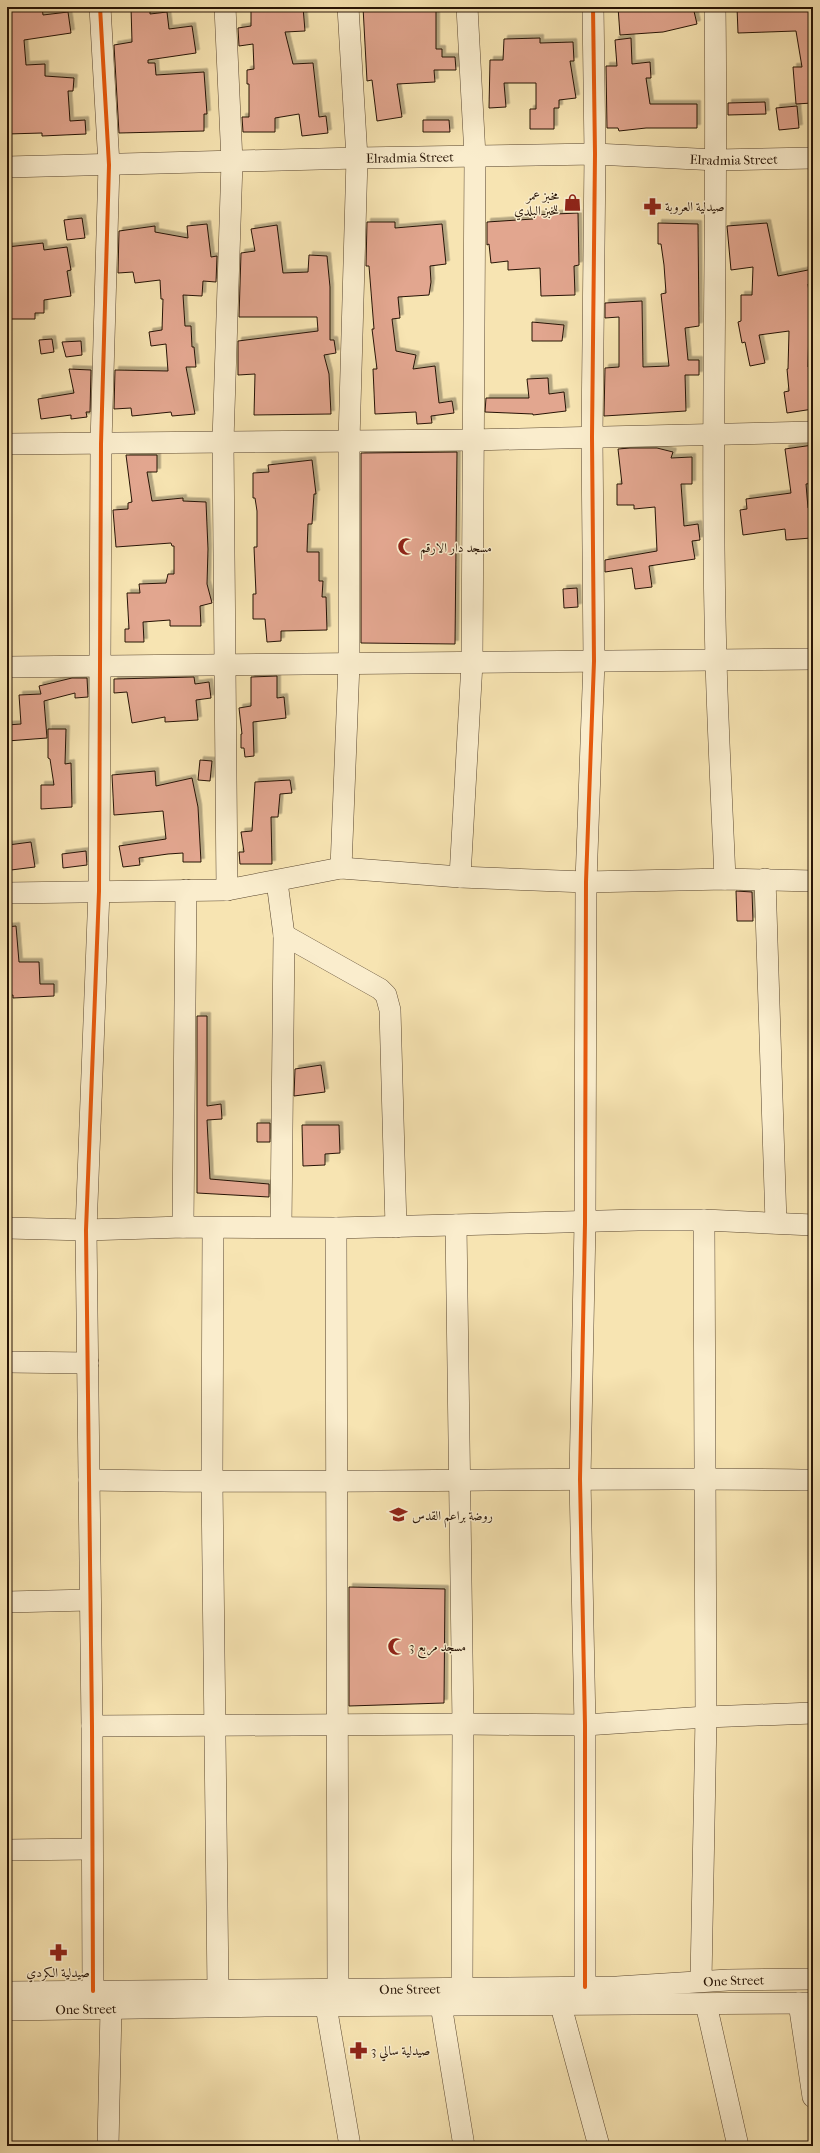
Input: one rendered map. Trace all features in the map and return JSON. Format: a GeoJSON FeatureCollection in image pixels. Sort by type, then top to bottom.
{"type":"FeatureCollection","features":[{"type":"Feature","properties":{"kind":"street"},"geometry":{"type":"LineString","coordinates":[[93,1991],[91,1849],[92,1726],[86,1230],[99,891],[101,444],[109,166],[100,7]]}},
{"type":"Feature","properties":{"kind":"street"},"geometry":{"type":"LineString","coordinates":[[224,7],[232,162],[223,441],[227,890]]}},
{"type":"Feature","properties":{"kind":"street"},"geometry":{"type":"LineString","coordinates":[[341,868],[349,663],[349,441],[357,158],[348,7]]}},
{"type":"Feature","properties":{"kind":"street"},"geometry":{"type":"LineString","coordinates":[[460,877],[472,663],[472,440],[475,156],[467,7]]}},
{"type":"Feature","properties":{"kind":"street"},"geometry":{"type":"LineString","coordinates":[[585,1987],[585,1725],[580,1480],[585,1223],[586,882],[594,661],[592,437],[595,154],[593,7]]}},
{"type":"Feature","properties":{"kind":"street"},"geometry":{"type":"LineString","coordinates":[[715,7],[717,160],[715,434],[716,659],[725,878]]}},
{"type":"Feature","properties":{"kind":"street","name":"Elradmia Street"},"geometry":{"type":"LineString","coordinates":[[7,167],[109,166],[357,158],[595,154],[717,160],[813,158]]}},
{"type":"Feature","properties":{"kind":"street"},"geometry":{"type":"LineString","coordinates":[[7,444],[472,440],[813,432]]}},
{"type":"Feature","properties":{"kind":"street"},"geometry":{"type":"LineString","coordinates":[[7,666],[813,659]]}},
{"type":"Feature","properties":{"kind":"street"},"geometry":{"type":"LineString","coordinates":[[7,893],[227,890],[277,882],[341,868],[460,877],[586,882],[725,878],[813,881]]}},
{"type":"Feature","properties":{"kind":"street"},"geometry":{"type":"LineString","coordinates":[[765,880],[776,1223]]}},
{"type":"Feature","properties":{"kind":"street"},"geometry":{"type":"LineString","coordinates":[[277,882],[284,935],[281,1227]]}},
{"type":"Feature","properties":{"kind":"street"},"geometry":{"type":"LineString","coordinates":[[183,1227],[186,890]]}},
{"type":"Feature","properties":{"kind":"street"},"geometry":{"type":"LineString","coordinates":[[284,935],[380,989],[386,995],[390,1010],[396,1227]]}},
{"type":"Feature","properties":{"kind":"street"},"geometry":{"type":"LineString","coordinates":[[701,1981],[706,1717],[704,1220]]}},
{"type":"Feature","properties":{"kind":"street"},"geometry":{"type":"LineString","coordinates":[[7,1228],[86,1230],[183,1227],[336,1228],[704,1220],[813,1225]]}},
{"type":"Feature","properties":{"kind":"street"},"geometry":{"type":"LineString","coordinates":[[456,1225],[463,1724],[462,1988]]}},
{"type":"Feature","properties":{"kind":"street"},"geometry":{"type":"LineString","coordinates":[[213,1228],[212,1483],[218,1990]]}},
{"type":"Feature","properties":{"kind":"street"},"geometry":{"type":"LineString","coordinates":[[336,1228],[338,1482],[337,1725],[332,1998],[350,2146]]}},
{"type":"Feature","properties":{"kind":"street"},"geometry":{"type":"LineString","coordinates":[[7,1362],[88,1363]]}},
{"type":"Feature","properties":{"kind":"street"},"geometry":{"type":"LineString","coordinates":[[89,1480],[212,1483],[704,1478],[813,1480]]}},
{"type":"Feature","properties":{"kind":"street"},"geometry":{"type":"LineString","coordinates":[[7,1602],[90,1600]]}},
{"type":"Feature","properties":{"kind":"street"},"geometry":{"type":"LineString","coordinates":[[92,1726],[215,1727],[463,1724],[585,1725],[706,1717],[813,1713]]}},
{"type":"Feature","properties":{"kind":"street"},"geometry":{"type":"LineString","coordinates":[[7,1850],[91,1849]]}},
{"type":"Feature","properties":{"kind":"street","name":"One Street"},"geometry":{"type":"LineString","coordinates":[[7,1992],[93,1991],[190,1999],[332,1998],[462,1988],[585,1987],[701,1981],[813,1979]]}},
{"type":"Feature","properties":{"kind":"street","name":"One Street"},"geometry":{"type":"LineString","coordinates":[[7,2010],[110,2009],[190,1999],[218,1990],[440,2005],[561,2006],[806,2003]]}},
{"type":"Feature","properties":{"kind":"street"},"geometry":{"type":"LineString","coordinates":[[806,2003],[813,2097]]}},
{"type":"Feature","properties":{"kind":"street"},"geometry":{"type":"LineString","coordinates":[[706,2004],[738,2146]]}},
{"type":"Feature","properties":{"kind":"street"},"geometry":{"type":"LineString","coordinates":[[440,2005],[464,2146]]}},
{"type":"Feature","properties":{"kind":"street"},"geometry":{"type":"LineString","coordinates":[[561,2006],[599,2146]]}},
{"type":"Feature","properties":{"kind":"street"},"geometry":{"type":"LineString","coordinates":[[108,2146],[110,2009]]}},
{"type":"Feature","properties":{"kind":"building"},"geometry":{"type":"Polygon","coordinates":[[[7,7],[42,7],[43,15],[68,12],[71,33],[24,40],[26,65],[45,64],[45,76],[74,78],[73,91],[68,91],[70,121],[85,120],[86,134],[42,136],[42,133],[7,134],[7,7]]]}},
{"type":"Feature","properties":{"kind":"building"},"geometry":{"type":"Polygon","coordinates":[[[131,7],[150,7],[150,14],[167,12],[169,29],[192,26],[196,53],[148,60],[148,63],[155,63],[156,75],[204,72],[207,114],[204,114],[204,131],[119,133],[114,45],[132,42],[131,7]]]}},
{"type":"Feature","properties":{"kind":"building"},"geometry":{"type":"Polygon","coordinates":[[[251,7],[303,7],[305,31],[285,32],[293,64],[313,63],[319,117],[326,116],[328,133],[302,136],[299,114],[275,118],[275,132],[243,132],[242,117],[249,117],[249,84],[247,84],[247,70],[254,69],[253,44],[239,46],[238,28],[251,26],[251,7]]]}},
{"type":"Feature","properties":{"kind":"building"},"geometry":{"type":"Polygon","coordinates":[[[363,7],[436,7],[436,49],[442,49],[442,57],[455,57],[456,70],[434,70],[435,82],[397,84],[402,117],[377,121],[372,80],[367,81],[363,7]]]}},
{"type":"Feature","properties":{"kind":"building"},"geometry":{"type":"Polygon","coordinates":[[[618,7],[693,7],[697,24],[663,32],[620,35],[618,7]]]}},
{"type":"Feature","properties":{"kind":"building"},"geometry":{"type":"Polygon","coordinates":[[[737,7],[813,7],[812,103],[796,104],[793,67],[802,67],[796,31],[738,33],[737,7]]]}},
{"type":"Feature","properties":{"kind":"building"},"geometry":{"type":"Polygon","coordinates":[[[540,38],[540,43],[573,42],[574,61],[570,61],[576,98],[559,100],[559,108],[554,108],[554,129],[530,129],[530,109],[536,109],[536,83],[504,83],[506,107],[489,108],[490,60],[503,60],[504,39],[540,38]]]}},
{"type":"Feature","properties":{"kind":"building"},"geometry":{"type":"Polygon","coordinates":[[[631,38],[632,64],[650,62],[651,78],[646,78],[650,104],[697,104],[697,128],[646,128],[619,131],[618,128],[607,128],[606,66],[617,66],[615,40],[631,38]]]}},
{"type":"Feature","properties":{"kind":"building"},"geometry":{"type":"Polygon","coordinates":[[[765,102],[766,114],[728,115],[728,103],[765,102]]]}},
{"type":"Feature","properties":{"kind":"building"},"geometry":{"type":"Polygon","coordinates":[[[797,106],[799,128],[779,130],[776,108],[797,106]]]}},
{"type":"Feature","properties":{"kind":"building"},"geometry":{"type":"Polygon","coordinates":[[[423,120],[449,120],[450,132],[423,132],[423,120]]]}},
{"type":"Feature","properties":{"kind":"building"},"geometry":{"type":"Polygon","coordinates":[[[578,213],[579,265],[574,266],[575,295],[541,296],[540,268],[508,270],[508,261],[491,263],[489,244],[487,245],[487,222],[533,219],[533,215],[578,213]]]}},
{"type":"Feature","properties":{"kind":"building"},"geometry":{"type":"Polygon","coordinates":[[[82,218],[85,238],[67,240],[64,220],[82,218]]]}},
{"type":"Feature","properties":{"kind":"building"},"geometry":{"type":"Polygon","coordinates":[[[367,222],[395,222],[395,228],[442,224],[446,264],[430,266],[431,282],[429,295],[398,297],[400,318],[392,319],[396,351],[416,355],[413,369],[435,366],[439,403],[452,401],[454,413],[431,416],[432,423],[417,424],[416,412],[375,414],[373,369],[377,369],[372,329],[374,329],[369,266],[366,266],[367,222]]]}},
{"type":"Feature","properties":{"kind":"building"},"geometry":{"type":"Polygon","coordinates":[[[658,223],[698,224],[699,326],[685,328],[688,360],[699,360],[699,375],[685,375],[686,411],[604,416],[605,368],[619,367],[619,317],[605,318],[605,303],[642,301],[643,367],[669,366],[661,294],[666,293],[664,265],[661,244],[658,244],[658,223]]]}},
{"type":"Feature","properties":{"kind":"building"},"geometry":{"type":"Polygon","coordinates":[[[767,223],[778,276],[813,269],[813,284],[808,284],[813,325],[809,326],[808,367],[813,367],[813,409],[787,413],[784,392],[789,391],[787,369],[789,331],[759,335],[765,363],[750,366],[745,342],[742,343],[738,322],[741,321],[741,295],[752,295],[753,267],[731,270],[727,226],[767,223]]]}},
{"type":"Feature","properties":{"kind":"building"},"geometry":{"type":"Polygon","coordinates":[[[207,224],[211,257],[217,256],[216,282],[203,281],[202,296],[183,295],[185,326],[191,326],[192,347],[194,347],[196,367],[186,367],[195,414],[172,416],[171,412],[132,416],[131,408],[114,409],[115,370],[168,371],[166,344],[151,346],[149,332],[162,330],[163,299],[161,299],[160,280],[135,283],[133,272],[118,273],[119,231],[155,226],[155,232],[188,238],[187,226],[207,224]]]}},
{"type":"Feature","properties":{"kind":"building"},"geometry":{"type":"Polygon","coordinates":[[[277,225],[283,273],[308,272],[309,255],[327,256],[330,287],[330,340],[334,340],[336,353],[324,355],[329,374],[331,414],[254,415],[255,374],[238,375],[238,341],[318,331],[317,317],[239,317],[241,253],[255,251],[251,229],[277,225]]]}},
{"type":"Feature","properties":{"kind":"building"},"geometry":{"type":"Polygon","coordinates":[[[43,243],[44,250],[67,247],[71,270],[67,271],[71,296],[44,300],[44,313],[35,313],[35,319],[7,319],[7,247],[43,243]]]}},
{"type":"Feature","properties":{"kind":"building"},"geometry":{"type":"Polygon","coordinates":[[[532,322],[564,325],[562,341],[532,341],[532,322]]]}},
{"type":"Feature","properties":{"kind":"building"},"geometry":{"type":"Polygon","coordinates":[[[52,339],[54,352],[41,354],[39,340],[52,339]]]}},
{"type":"Feature","properties":{"kind":"building"},"geometry":{"type":"Polygon","coordinates":[[[81,341],[82,355],[66,357],[62,342],[81,341]]]}},
{"type":"Feature","properties":{"kind":"building"},"geometry":{"type":"Polygon","coordinates":[[[69,369],[91,370],[90,412],[86,412],[87,417],[71,419],[71,415],[41,419],[38,399],[74,393],[69,369]]]}},
{"type":"Feature","properties":{"kind":"building"},"geometry":{"type":"Polygon","coordinates":[[[548,378],[549,394],[564,392],[566,411],[533,415],[485,412],[486,398],[529,398],[527,379],[548,378]]]}},
{"type":"Feature","properties":{"kind":"building"},"geometry":{"type":"Polygon","coordinates":[[[813,445],[813,483],[806,484],[808,508],[813,507],[813,529],[810,530],[811,538],[786,540],[785,529],[743,535],[740,510],[747,509],[746,499],[791,493],[785,449],[813,445]]]}},
{"type":"Feature","properties":{"kind":"building"},"geometry":{"type":"Polygon","coordinates":[[[657,448],[673,452],[671,458],[692,457],[692,484],[681,484],[684,526],[698,524],[700,540],[692,541],[695,559],[649,566],[652,587],[635,589],[632,568],[605,572],[605,560],[657,551],[655,507],[634,509],[634,505],[617,505],[617,484],[622,484],[618,449],[657,448]]]}},
{"type":"Feature","properties":{"kind":"building","name":"مسجد دار الارقم"},"geometry":{"type":"Polygon","coordinates":[[[457,452],[455,644],[361,643],[361,453],[457,452]]]}},
{"type":"Feature","properties":{"kind":"building"},"geometry":{"type":"Polygon","coordinates":[[[126,455],[157,455],[157,472],[147,472],[152,501],[183,498],[183,501],[206,502],[208,549],[207,584],[212,603],[200,606],[201,626],[170,626],[170,620],[143,622],[144,642],[125,642],[125,629],[129,629],[127,593],[140,593],[139,584],[166,583],[168,574],[174,574],[174,546],[172,546],[171,543],[116,547],[113,510],[128,509],[128,503],[132,502],[126,455]]]}},
{"type":"Feature","properties":{"kind":"building"},"geometry":{"type":"Polygon","coordinates":[[[312,460],[316,494],[314,494],[312,524],[308,524],[307,552],[319,552],[319,581],[323,581],[322,597],[326,597],[327,630],[281,631],[281,641],[267,642],[265,619],[253,619],[253,594],[256,594],[254,547],[257,547],[257,511],[255,498],[253,498],[253,473],[269,472],[268,465],[312,460]]]}},
{"type":"Feature","properties":{"kind":"building"},"geometry":{"type":"Polygon","coordinates":[[[577,588],[578,607],[564,608],[563,589],[577,588]]]}},
{"type":"Feature","properties":{"kind":"building"},"geometry":{"type":"Polygon","coordinates":[[[277,676],[277,698],[284,697],[286,718],[253,722],[254,756],[245,757],[244,748],[241,748],[242,734],[239,708],[251,706],[251,677],[277,676]]]}},
{"type":"Feature","properties":{"kind":"building"},"geometry":{"type":"Polygon","coordinates":[[[194,677],[195,684],[209,682],[211,698],[196,700],[198,720],[165,722],[165,717],[132,723],[127,692],[114,693],[114,679],[194,677]]]}},
{"type":"Feature","properties":{"kind":"building"},"geometry":{"type":"Polygon","coordinates":[[[72,678],[87,678],[88,697],[75,698],[75,693],[44,701],[47,738],[7,741],[7,725],[21,724],[19,695],[41,694],[39,686],[72,678]]]}},
{"type":"Feature","properties":{"kind":"building"},"geometry":{"type":"Polygon","coordinates":[[[48,729],[66,729],[65,764],[71,763],[72,807],[41,809],[41,785],[54,785],[50,759],[48,758],[48,729]]]}},
{"type":"Feature","properties":{"kind":"building"},"geometry":{"type":"Polygon","coordinates":[[[200,760],[212,761],[210,781],[198,780],[200,760]]]}},
{"type":"Feature","properties":{"kind":"building"},"geometry":{"type":"Polygon","coordinates":[[[155,771],[156,786],[192,778],[198,807],[201,862],[183,862],[183,853],[139,858],[140,865],[123,867],[119,846],[166,839],[163,811],[114,815],[112,775],[155,771]]]}},
{"type":"Feature","properties":{"kind":"building"},"geometry":{"type":"Polygon","coordinates":[[[290,780],[292,793],[280,794],[278,817],[271,817],[272,864],[240,864],[239,852],[244,852],[241,832],[252,831],[255,782],[290,780]]]}},
{"type":"Feature","properties":{"kind":"building"},"geometry":{"type":"Polygon","coordinates":[[[31,842],[35,867],[11,870],[8,845],[31,842]]]}},
{"type":"Feature","properties":{"kind":"building"},"geometry":{"type":"Polygon","coordinates":[[[86,851],[87,865],[63,868],[62,854],[86,851]]]}},
{"type":"Feature","properties":{"kind":"building"},"geometry":{"type":"Polygon","coordinates":[[[736,891],[752,892],[753,921],[737,921],[736,891]]]}},
{"type":"Feature","properties":{"kind":"building"},"geometry":{"type":"Polygon","coordinates":[[[16,926],[19,962],[39,962],[40,984],[54,984],[54,996],[13,998],[13,995],[7,996],[7,927],[16,926]]]}},
{"type":"Feature","properties":{"kind":"building"},"geometry":{"type":"Polygon","coordinates":[[[197,1016],[207,1016],[207,1106],[221,1104],[222,1119],[207,1120],[210,1179],[269,1184],[269,1197],[197,1193],[197,1016]]]}},
{"type":"Feature","properties":{"kind":"building"},"geometry":{"type":"Polygon","coordinates":[[[321,1065],[325,1092],[294,1096],[295,1069],[321,1065]]]}},
{"type":"Feature","properties":{"kind":"building"},"geometry":{"type":"Polygon","coordinates":[[[257,1123],[270,1123],[270,1142],[257,1142],[257,1123]]]}},
{"type":"Feature","properties":{"kind":"building"},"geometry":{"type":"Polygon","coordinates":[[[302,1125],[339,1125],[340,1153],[325,1154],[325,1165],[303,1166],[302,1125]]]}},
{"type":"Feature","properties":{"kind":"building","name":"مسجد مربع 3"},"geometry":{"type":"Polygon","coordinates":[[[349,1587],[445,1589],[444,1703],[349,1706],[349,1587]]]}},
{"type":"Feature","properties":{"kind":"cycle path"},"geometry":{"type":"LineString","coordinates":[[93,1991],[92,1726],[86,1230],[99,891],[101,444],[109,165],[100,7]]}},
{"type":"Feature","properties":{"kind":"cycle path"},"geometry":{"type":"LineString","coordinates":[[585,1987],[585,1725],[580,1479],[585,1223],[586,882],[594,661],[592,437],[595,154],[593,7]]}},
{"type":"Feature","properties":{"kind":"place","name":"مخبز عمر للخبز البلدي"},"geometry":{"type":"Point","coordinates":[572,202]}},
{"type":"Feature","properties":{"kind":"place","name":"صيدلية العروبة"},"geometry":{"type":"Point","coordinates":[652,206]}},
{"type":"Feature","properties":{"kind":"place","name":"مسجد دار الارقم"},"geometry":{"type":"Point","coordinates":[407,547]}},
{"type":"Feature","properties":{"kind":"place","name":"روضة براعم القدس"},"geometry":{"type":"Point","coordinates":[399,1515]}},
{"type":"Feature","properties":{"kind":"place","name":"مسجد مربع 3"},"geometry":{"type":"Point","coordinates":[396,1646]}},
{"type":"Feature","properties":{"kind":"place","name":"صيدلية الكردي"},"geometry":{"type":"Point","coordinates":[58,1953]}},
{"type":"Feature","properties":{"kind":"place","name":"صيدلية سالي 3"},"geometry":{"type":"Point","coordinates":[358,2050]}}]}
